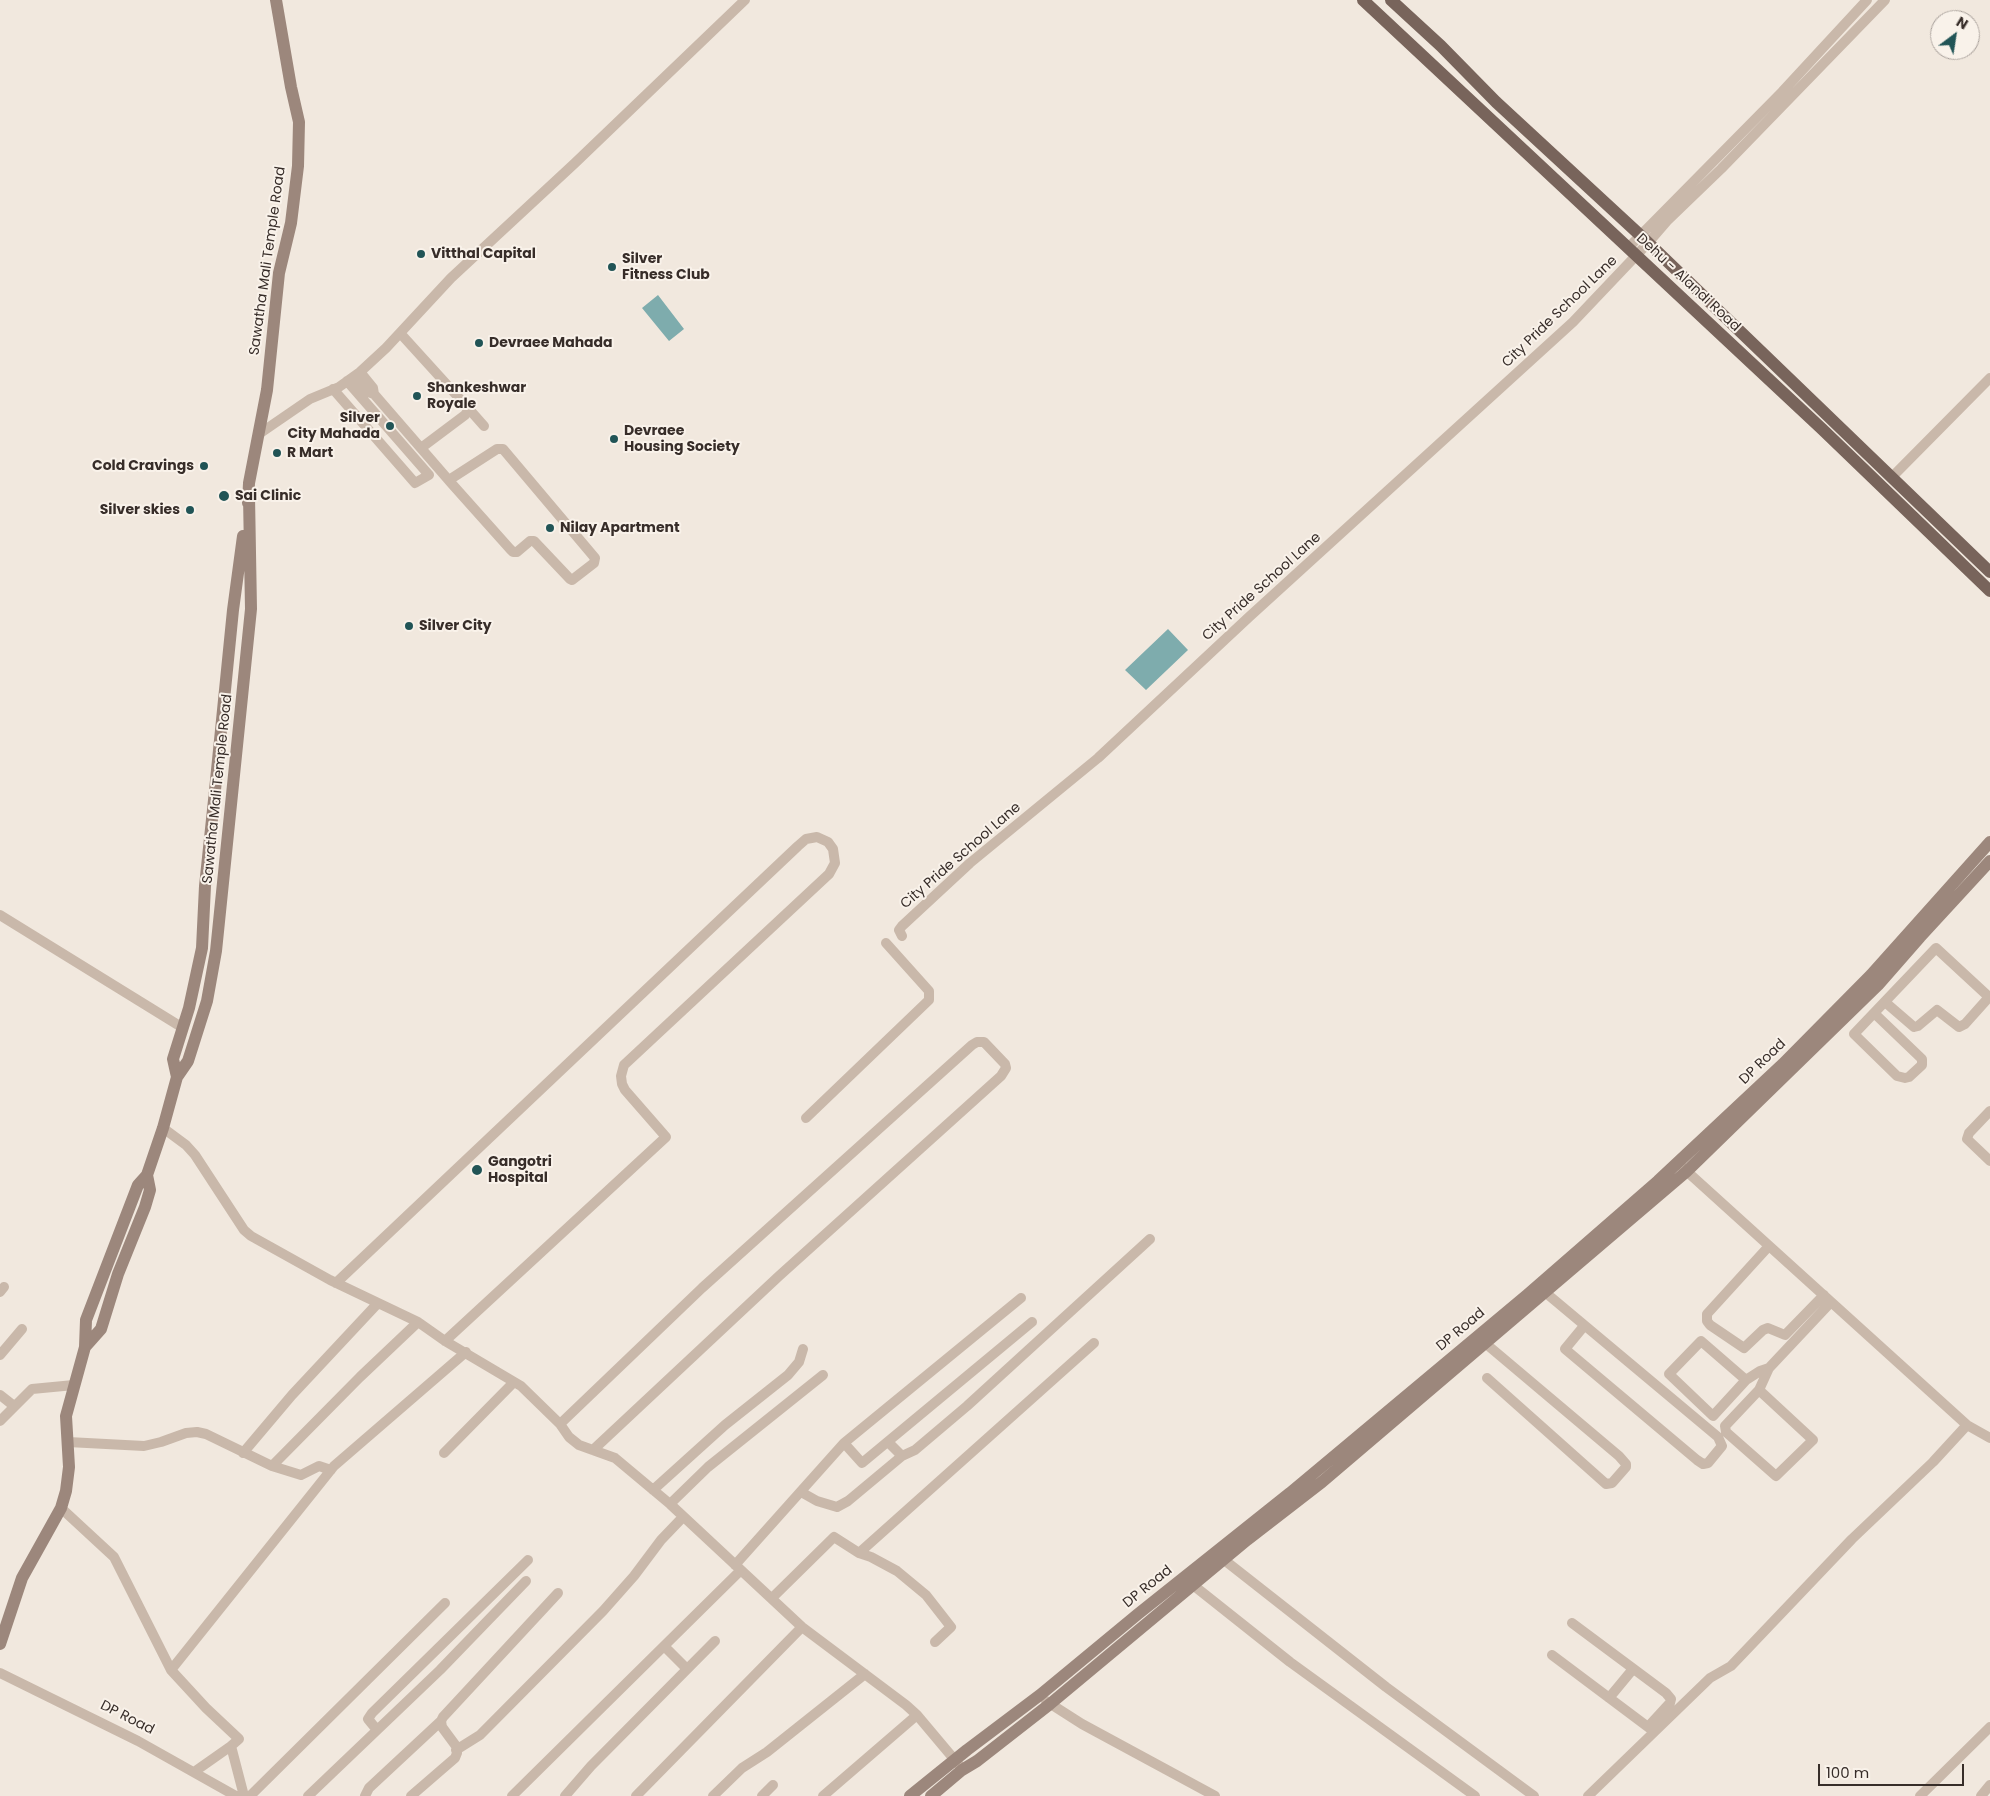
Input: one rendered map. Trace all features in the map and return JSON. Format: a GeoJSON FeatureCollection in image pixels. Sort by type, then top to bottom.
{"type":"FeatureCollection","features":[{"type":"Feature","properties":{"kind":"main road","name":"Dehu - Alandi Road"},"geometry":{"type":"LineString","coordinates":[[1363,0],[1822,429],[1990,591]]}},
{"type":"Feature","properties":{"kind":"main road","name":"Dehu - Alandi Road"},"geometry":{"type":"LineString","coordinates":[[1391,0],[1441,46],[1496,102],[1644,239],[1990,572]]}},
{"type":"Feature","properties":{"kind":"street","name":"Sawatha Mali Temple Road"},"geometry":{"type":"LineString","coordinates":[[177,1077],[173,1059],[183,1028],[202,948],[205,886],[233,610],[248,496],[266,390],[279,273],[291,222],[298,166],[299,122],[276,0]]}},
{"type":"Feature","properties":{"kind":"street"},"geometry":{"type":"LineString","coordinates":[[258,434],[310,399],[333,389],[354,376],[400,333],[451,278],[575,164],[745,0]]}},
{"type":"Feature","properties":{"kind":"street"},"geometry":{"type":"LineString","coordinates":[[1644,239],[1867,0]]}},
{"type":"Feature","properties":{"kind":"street"},"geometry":{"type":"LineString","coordinates":[[1644,239],[1721,169],[1885,0]]}},
{"type":"Feature","properties":{"kind":"street","name":"City Pride School Lane"},"geometry":{"type":"LineString","coordinates":[[900,933],[976,858],[1098,758],[1249,617],[1573,322],[1644,239]]}},
{"type":"Feature","properties":{"kind":"street"},"geometry":{"type":"LineString","coordinates":[[400,333],[484,426]]}},
{"type":"Feature","properties":{"kind":"street"},"geometry":{"type":"LineString","coordinates":[[333,389],[415,483],[429,475],[354,376]]}},
{"type":"Feature","properties":{"kind":"street"},"geometry":{"type":"LineString","coordinates":[[354,376],[368,392],[374,394],[449,480],[513,552],[517,552],[532,540],[572,580],[594,563],[595,558],[503,449],[497,448],[449,480]]}},
{"type":"Feature","properties":{"kind":"street"},"geometry":{"type":"LineString","coordinates":[[1892,478],[1990,378]]}},
{"type":"Feature","properties":{"kind":"street"},"geometry":{"type":"LineString","coordinates":[[421,448],[465,415],[469,409]]}},
{"type":"Feature","properties":{"kind":"street","name":"Sawatha Mali Temple Road"},"geometry":{"type":"LineString","coordinates":[[0,1644],[22,1578],[61,1508],[66,1491],[69,1467],[66,1416],[85,1347],[86,1320],[138,1185],[147,1176],[177,1077],[188,1061],[207,1001],[216,951],[251,609],[248,496]]}},
{"type":"Feature","properties":{"kind":"street"},"geometry":{"type":"LineString","coordinates":[[336,1283],[798,846],[806,839],[817,836],[828,842],[833,849],[835,863],[829,874],[624,1065],[621,1076],[625,1090],[666,1137],[445,1341]]}},
{"type":"Feature","properties":{"kind":"street","name":"DP Road"},"geometry":{"type":"LineString","coordinates":[[931,1796],[959,1765],[1144,1609],[1541,1289],[1682,1168],[1866,998],[1907,944],[1990,842]]}},
{"type":"Feature","properties":{"kind":"street","name":"DP Road"},"geometry":{"type":"LineString","coordinates":[[1682,1168],[1783,1064],[1990,861]]}},
{"type":"Feature","properties":{"kind":"street"},"geometry":{"type":"LineString","coordinates":[[0,915],[183,1028]]}},
{"type":"Feature","properties":{"kind":"street"},"geometry":{"type":"LineString","coordinates":[[806,1118],[929,1000],[929,991],[886,943]]}},
{"type":"Feature","properties":{"kind":"street"},"geometry":{"type":"LineString","coordinates":[[1866,998],[1879,1008],[1914,1027],[1918,1026],[1937,1010],[1960,1027],[1966,1024],[1989,997],[1936,948],[1879,1008],[1854,1034],[1896,1076],[1901,1078],[1909,1077],[1923,1062],[1921,1056],[1879,1008]]}},
{"type":"Feature","properties":{"kind":"street"},"geometry":{"type":"LineString","coordinates":[[560,1424],[702,1288],[972,1045],[977,1042],[984,1042],[1005,1064],[1006,1068],[1001,1076],[779,1276],[593,1450]]}},
{"type":"Feature","properties":{"kind":"street"},"geometry":{"type":"LineString","coordinates":[[1990,1111],[1969,1133],[1967,1139],[1990,1161]]}},
{"type":"Feature","properties":{"kind":"street"},"geometry":{"type":"LineString","coordinates":[[163,1128],[186,1145],[195,1155],[244,1230],[261,1243],[336,1283],[418,1322],[445,1341],[521,1386],[560,1424],[569,1437],[579,1445],[615,1458],[670,1504],[802,1627],[887,1690],[917,1715],[959,1765]]}},
{"type":"Feature","properties":{"kind":"street"},"geometry":{"type":"LineString","coordinates":[[1682,1168],[1967,1425],[1990,1438]]}},
{"type":"Feature","properties":{"kind":"street"},"geometry":{"type":"LineString","coordinates":[[801,1492],[817,1501],[837,1507],[848,1501],[902,1456],[915,1450],[967,1406],[1150,1239]]}},
{"type":"Feature","properties":{"kind":"street"},"geometry":{"type":"LineString","coordinates":[[1769,1246],[1707,1314],[1707,1321],[1710,1325],[1744,1348],[1763,1330],[1768,1328],[1785,1335],[1827,1298]]}},
{"type":"Feature","properties":{"kind":"street"},"geometry":{"type":"LineString","coordinates":[[1541,1289],[1718,1437],[1722,1446],[1708,1462],[1703,1464],[1697,1460],[1565,1349],[1584,1326]]}},
{"type":"Feature","properties":{"kind":"street","name":"DP Road"},"geometry":{"type":"LineString","coordinates":[[910,1796],[959,1765],[977,1761],[1050,1704],[1223,1559],[1322,1482],[1485,1343],[1541,1289]]}},
{"type":"Feature","properties":{"kind":"street"},"geometry":{"type":"LineString","coordinates":[[512,1796],[608,1700],[665,1647],[738,1568],[844,1443],[1021,1298]]}},
{"type":"Feature","properties":{"kind":"street"},"geometry":{"type":"LineString","coordinates":[[1759,1390],[1813,1440],[1776,1476],[1725,1429],[1727,1423],[1759,1390],[1769,1368],[1827,1298]]}},
{"type":"Feature","properties":{"kind":"street"},"geometry":{"type":"LineString","coordinates":[[243,1453],[292,1395],[378,1303]]}},
{"type":"Feature","properties":{"kind":"street"},"geometry":{"type":"LineString","coordinates":[[272,1466],[360,1376],[418,1322]]}},
{"type":"Feature","properties":{"kind":"street"},"geometry":{"type":"LineString","coordinates":[[844,1443],[862,1463],[1032,1322]]}},
{"type":"Feature","properties":{"kind":"street"},"geometry":{"type":"LineString","coordinates":[[0,1355],[22,1329]]}},
{"type":"Feature","properties":{"kind":"street"},"geometry":{"type":"LineString","coordinates":[[1746,1380],[1701,1340],[1670,1374],[1713,1416],[1746,1380],[1760,1371],[1769,1368]]}},
{"type":"Feature","properties":{"kind":"street"},"geometry":{"type":"LineString","coordinates":[[859,1553],[1094,1343]]}},
{"type":"Feature","properties":{"kind":"street"},"geometry":{"type":"LineString","coordinates":[[1485,1343],[1618,1456],[1626,1464],[1626,1468],[1612,1483],[1606,1484],[1487,1378]]}},
{"type":"Feature","properties":{"kind":"street"},"geometry":{"type":"LineString","coordinates":[[653,1490],[725,1425],[788,1375],[799,1362],[804,1349]]}},
{"type":"Feature","properties":{"kind":"street"},"geometry":{"type":"LineString","coordinates":[[171,1670],[331,1470],[466,1352]]}},
{"type":"Feature","properties":{"kind":"street"},"geometry":{"type":"LineString","coordinates":[[670,1504],[708,1467],[823,1374]]}},
{"type":"Feature","properties":{"kind":"street"},"geometry":{"type":"LineString","coordinates":[[444,1453],[514,1382]]}},
{"type":"Feature","properties":{"kind":"street"},"geometry":{"type":"LineString","coordinates":[[0,1421],[32,1389],[74,1385]]}},
{"type":"Feature","properties":{"kind":"street"},"geometry":{"type":"LineString","coordinates":[[0,1395],[14,1406]]}},
{"type":"Feature","properties":{"kind":"street"},"geometry":{"type":"LineString","coordinates":[[1588,1796],[1652,1729],[1710,1678],[1731,1666],[1852,1539],[1933,1462],[1967,1425]]}},
{"type":"Feature","properties":{"kind":"street"},"geometry":{"type":"LineString","coordinates":[[68,1442],[144,1446],[162,1442],[186,1433],[197,1432],[206,1434],[272,1466],[302,1475],[319,1466],[331,1470]]}},
{"type":"Feature","properties":{"kind":"street"},"geometry":{"type":"LineString","coordinates":[[888,1442],[902,1456]]}},
{"type":"Feature","properties":{"kind":"street"},"geometry":{"type":"LineString","coordinates":[[61,1508],[114,1557],[171,1670],[206,1708],[239,1739],[194,1772]]}},
{"type":"Feature","properties":{"kind":"street"},"geometry":{"type":"LineString","coordinates":[[456,1750],[480,1735],[603,1611],[634,1576],[661,1540],[683,1517]]}},
{"type":"Feature","properties":{"kind":"street"},"geometry":{"type":"LineString","coordinates":[[772,1598],[834,1537],[851,1550],[871,1557],[897,1571],[926,1595],[951,1627],[935,1642]]}},
{"type":"Feature","properties":{"kind":"street"},"geometry":{"type":"LineString","coordinates":[[1223,1559],[1386,1688],[1534,1796]]}},
{"type":"Feature","properties":{"kind":"street"},"geometry":{"type":"LineString","coordinates":[[377,1730],[368,1719],[372,1713],[528,1560]]}},
{"type":"Feature","properties":{"kind":"street"},"geometry":{"type":"LineString","coordinates":[[308,1796],[440,1670],[526,1581]]}},
{"type":"Feature","properties":{"kind":"street"},"geometry":{"type":"LineString","coordinates":[[1193,1585],[1290,1662],[1475,1796]]}},
{"type":"Feature","properties":{"kind":"street"},"geometry":{"type":"LineString","coordinates":[[365,1796],[369,1788],[441,1721],[558,1593]]}},
{"type":"Feature","properties":{"kind":"street"},"geometry":{"type":"LineString","coordinates":[[250,1796],[444,1603]]}},
{"type":"Feature","properties":{"kind":"street"},"geometry":{"type":"LineString","coordinates":[[1572,1624],[1671,1698],[1670,1703],[1652,1729]]}},
{"type":"Feature","properties":{"kind":"street"},"geometry":{"type":"LineString","coordinates":[[636,1796],[802,1627]]}},
{"type":"Feature","properties":{"kind":"street"},"geometry":{"type":"LineString","coordinates":[[565,1796],[591,1766],[714,1641]]}},
{"type":"Feature","properties":{"kind":"street"},"geometry":{"type":"LineString","coordinates":[[665,1647],[686,1668]]}},
{"type":"Feature","properties":{"kind":"street"},"geometry":{"type":"LineString","coordinates":[[1552,1655],[1652,1729]]}},
{"type":"Feature","properties":{"kind":"street"},"geometry":{"type":"LineString","coordinates":[[1609,1698],[1633,1669]]}},
{"type":"Feature","properties":{"kind":"street","name":"DP Road"},"geometry":{"type":"LineString","coordinates":[[0,1673],[130,1736],[236,1796]]}},
{"type":"Feature","properties":{"kind":"street"},"geometry":{"type":"LineString","coordinates":[[713,1796],[742,1768],[768,1752],[865,1674]]}},
{"type":"Feature","properties":{"kind":"street"},"geometry":{"type":"LineString","coordinates":[[1040,1696],[1082,1724],[1215,1796]]}},
{"type":"Feature","properties":{"kind":"street"},"geometry":{"type":"LineString","coordinates":[[823,1796],[917,1715]]}},
{"type":"Feature","properties":{"kind":"street"},"geometry":{"type":"LineString","coordinates":[[412,1796],[455,1758],[456,1746],[442,1727],[441,1721]]}},
{"type":"Feature","properties":{"kind":"street"},"geometry":{"type":"LineString","coordinates":[[1920,1796],[1990,1727]]}},
{"type":"Feature","properties":{"kind":"street"},"geometry":{"type":"LineString","coordinates":[[231,1746],[244,1796]]}},
{"type":"Feature","properties":{"kind":"street"},"geometry":{"type":"LineString","coordinates":[[762,1796],[773,1785]]}},
{"type":"Feature","properties":{"kind":"street"},"geometry":{"type":"LineString","coordinates":[[1980,1796],[1990,1785]]}},
{"type":"Feature","properties":{"kind":"water"},"geometry":{"type":"Polygon","coordinates":[[[658,295],[684,329],[669,341],[642,308],[658,295]]]}},
{"type":"Feature","properties":{"kind":"water"},"geometry":{"type":"Polygon","coordinates":[[[1168,629],[1188,650],[1146,690],[1125,670],[1168,629]]]}},
{"type":"Feature","properties":{"kind":"place","name":"Vitthal Capital"},"geometry":{"type":"Point","coordinates":[421,254]}},
{"type":"Feature","properties":{"kind":"place","name":"Silver Fitness Club"},"geometry":{"type":"Point","coordinates":[612,267]}},
{"type":"Feature","properties":{"kind":"place","name":"Devraee Mahada"},"geometry":{"type":"Point","coordinates":[479,343]}},
{"type":"Feature","properties":{"kind":"place","name":"Shankeshwar Royale"},"geometry":{"type":"Point","coordinates":[417,396]}},
{"type":"Feature","properties":{"kind":"place","name":"Silver City Mahada"},"geometry":{"type":"Point","coordinates":[390,426]}},
{"type":"Feature","properties":{"kind":"place","name":"Devraee Housing Society"},"geometry":{"type":"Point","coordinates":[614,439]}},
{"type":"Feature","properties":{"kind":"place","name":"R Mart"},"geometry":{"type":"Point","coordinates":[277,453]}},
{"type":"Feature","properties":{"kind":"place","name":"Cold Cravings"},"geometry":{"type":"Point","coordinates":[204,466]}},
{"type":"Feature","properties":{"kind":"place","name":"Sai Clinic"},"geometry":{"type":"Point","coordinates":[224,496]}},
{"type":"Feature","properties":{"kind":"place","name":"Silver skies"},"geometry":{"type":"Point","coordinates":[190,510]}},
{"type":"Feature","properties":{"kind":"place","name":"Nilay Apartment"},"geometry":{"type":"Point","coordinates":[550,528]}},
{"type":"Feature","properties":{"kind":"place","name":"Silver City"},"geometry":{"type":"Point","coordinates":[409,626]}},
{"type":"Feature","properties":{"kind":"place","name":"Gangotri Hospital"},"geometry":{"type":"Point","coordinates":[477,1170]}}]}
